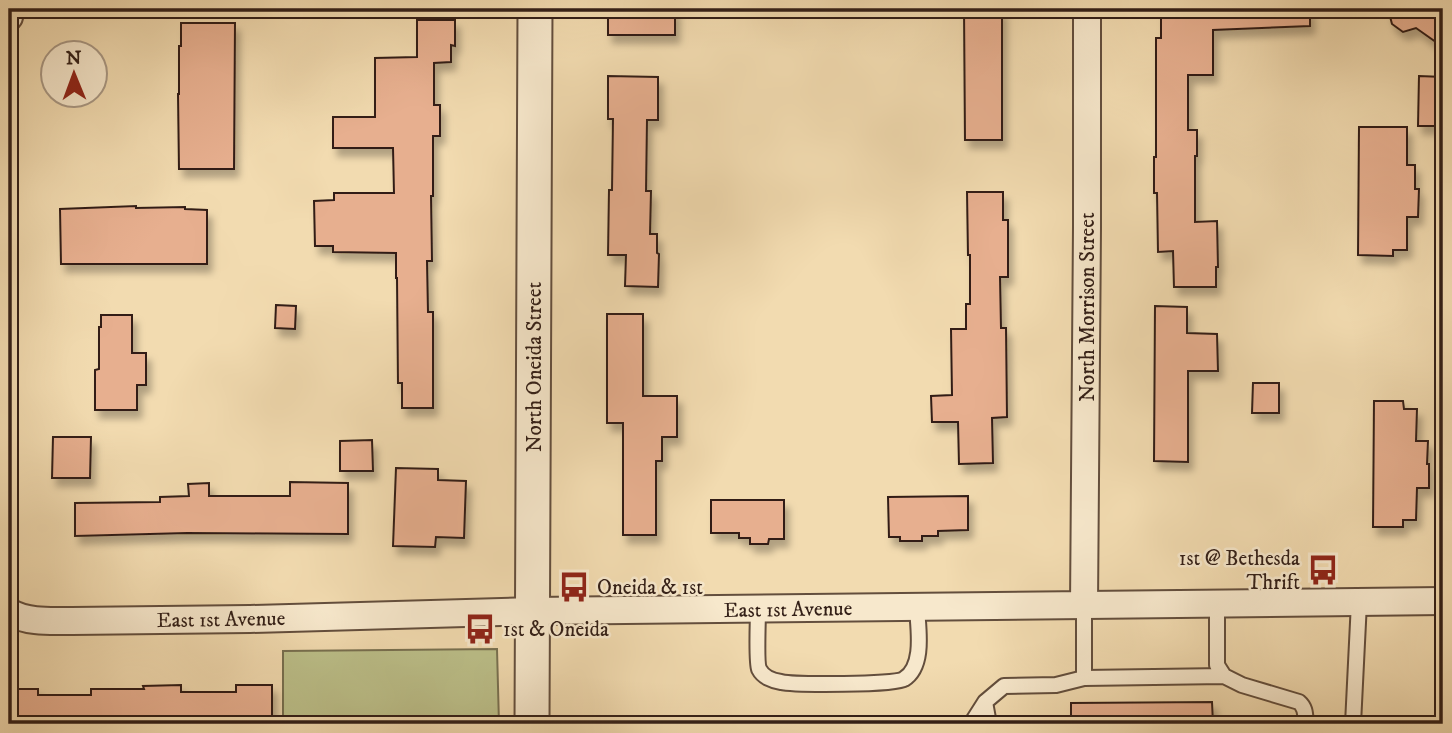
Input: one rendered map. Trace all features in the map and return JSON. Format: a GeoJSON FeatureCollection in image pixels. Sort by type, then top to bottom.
{"type":"FeatureCollection","features":[{"type":"Feature","properties":{"kind":"street","name":"North Oneida Street"},"geometry":{"type":"LineString","coordinates":[[532,724],[536,9]]}},
{"type":"Feature","properties":{"kind":"street","name":"North Morrison Street"},"geometry":{"type":"LineString","coordinates":[[1084,605],[1087,9]]}},
{"type":"Feature","properties":{"kind":"street","name":"East 1st Avenue"},"geometry":{"type":"LineString","coordinates":[[9,612],[19,618],[43,621],[250,619],[533,611],[1443,601]]}},
{"type":"Feature","properties":{"kind":"lane"},"geometry":{"type":"LineString","coordinates":[[1353,724],[1359,602]]}},
{"type":"Feature","properties":{"kind":"lane"},"geometry":{"type":"LineString","coordinates":[[1217,604],[1217,665],[1224,676]]}},
{"type":"Feature","properties":{"kind":"lane"},"geometry":{"type":"LineString","coordinates":[[1084,605],[1084,678]]}},
{"type":"Feature","properties":{"kind":"lane"},"geometry":{"type":"LineString","coordinates":[[758,610],[758,668],[766,677],[783,683],[886,683],[905,679],[915,666],[919,651],[917,608]]}},
{"type":"Feature","properties":{"kind":"lane"},"geometry":{"type":"LineString","coordinates":[[971,724],[985,702],[1004,686],[1056,685],[1084,678],[1224,676],[1242,685],[1299,702],[1306,713],[1306,724]]}},
{"type":"Feature","properties":{"kind":"lane"},"geometry":{"type":"LineString","coordinates":[[985,702],[989,724]]}},
{"type":"Feature","properties":{"kind":"green space"},"geometry":{"type":"Polygon","coordinates":[[[497,649],[499,724],[283,724],[283,651],[497,649]]]}},
{"type":"Feature","properties":{"kind":"building"},"geometry":{"type":"Polygon","coordinates":[[[608,9],[675,9],[675,35],[608,35],[608,9]]]}},
{"type":"Feature","properties":{"kind":"building"},"geometry":{"type":"Polygon","coordinates":[[[964,9],[1002,9],[1002,140],[965,140],[964,9]]]}},
{"type":"Feature","properties":{"kind":"building"},"geometry":{"type":"Polygon","coordinates":[[[1161,9],[1310,9],[1310,26],[1213,30],[1213,75],[1188,75],[1188,130],[1197,130],[1195,222],[1217,221],[1216,287],[1174,287],[1173,251],[1158,252],[1154,157],[1156,38],[1161,38],[1161,9]]]}},
{"type":"Feature","properties":{"kind":"building"},"geometry":{"type":"Polygon","coordinates":[[[1388,9],[1443,9],[1443,47],[1416,28],[1403,32],[1392,24],[1388,9]]]}},
{"type":"Feature","properties":{"kind":"building"},"geometry":{"type":"Polygon","coordinates":[[[417,20],[455,20],[455,46],[451,45],[451,62],[434,63],[434,105],[440,105],[440,136],[433,136],[432,261],[427,261],[428,312],[433,312],[433,408],[402,408],[402,383],[398,383],[396,253],[333,252],[333,246],[315,246],[314,201],[334,200],[334,193],[394,193],[393,148],[333,148],[333,117],[375,117],[375,58],[417,57],[417,20]]]}},
{"type":"Feature","properties":{"kind":"building"},"geometry":{"type":"Polygon","coordinates":[[[181,23],[235,23],[234,169],[179,169],[181,23]]]}},
{"type":"Feature","properties":{"kind":"building"},"geometry":{"type":"Polygon","coordinates":[[[608,76],[658,77],[658,120],[647,120],[646,191],[651,191],[650,234],[657,234],[658,287],[625,286],[626,255],[608,255],[613,119],[608,119],[608,76]]]}},
{"type":"Feature","properties":{"kind":"building"},"geometry":{"type":"Polygon","coordinates":[[[1419,76],[1443,77],[1443,126],[1418,126],[1419,76]]]}},
{"type":"Feature","properties":{"kind":"building"},"geometry":{"type":"Polygon","coordinates":[[[1359,127],[1407,127],[1407,165],[1415,165],[1415,189],[1419,189],[1418,217],[1407,217],[1407,250],[1393,250],[1393,256],[1358,255],[1359,127]]]}},
{"type":"Feature","properties":{"kind":"building"},"geometry":{"type":"Polygon","coordinates":[[[967,192],[1003,192],[1003,220],[1008,220],[1008,277],[1000,277],[1001,328],[1006,328],[1007,417],[992,418],[993,463],[959,464],[958,422],[932,422],[931,396],[952,395],[951,329],[966,329],[966,304],[970,304],[967,192]]]}},
{"type":"Feature","properties":{"kind":"building"},"geometry":{"type":"Polygon","coordinates":[[[136,206],[207,210],[207,264],[61,264],[60,209],[136,206]]]}},
{"type":"Feature","properties":{"kind":"building"},"geometry":{"type":"Polygon","coordinates":[[[276,305],[296,306],[295,329],[275,328],[276,305]]]}},
{"type":"Feature","properties":{"kind":"building"},"geometry":{"type":"Polygon","coordinates":[[[1155,306],[1187,307],[1187,333],[1217,334],[1218,371],[1188,371],[1188,462],[1154,461],[1155,306]]]}},
{"type":"Feature","properties":{"kind":"building"},"geometry":{"type":"Polygon","coordinates":[[[607,314],[643,314],[643,396],[677,396],[677,437],[662,437],[662,461],[656,461],[656,535],[623,535],[623,423],[607,423],[607,314]]]}},
{"type":"Feature","properties":{"kind":"building"},"geometry":{"type":"Polygon","coordinates":[[[101,315],[132,315],[132,353],[146,353],[146,385],[137,385],[137,410],[95,410],[95,370],[99,369],[101,315]]]}},
{"type":"Feature","properties":{"kind":"building"},"geometry":{"type":"Polygon","coordinates":[[[1253,383],[1279,383],[1279,413],[1252,413],[1253,383]]]}},
{"type":"Feature","properties":{"kind":"building"},"geometry":{"type":"Polygon","coordinates":[[[1374,401],[1403,401],[1404,409],[1417,409],[1416,441],[1428,441],[1429,488],[1417,488],[1416,520],[1403,520],[1403,527],[1373,527],[1374,401]]]}},
{"type":"Feature","properties":{"kind":"building"},"geometry":{"type":"Polygon","coordinates":[[[53,437],[91,437],[90,478],[52,478],[53,437]]]}},
{"type":"Feature","properties":{"kind":"building"},"geometry":{"type":"Polygon","coordinates":[[[372,440],[373,471],[340,471],[340,441],[372,440]]]}},
{"type":"Feature","properties":{"kind":"building"},"geometry":{"type":"Polygon","coordinates":[[[396,468],[438,469],[438,480],[466,481],[464,538],[436,537],[435,547],[393,546],[396,468]]]}},
{"type":"Feature","properties":{"kind":"building"},"geometry":{"type":"Polygon","coordinates":[[[290,482],[348,483],[348,534],[187,533],[75,536],[75,503],[160,502],[160,497],[189,496],[188,484],[209,483],[209,496],[290,496],[290,482]]]}},
{"type":"Feature","properties":{"kind":"building"},"geometry":{"type":"Polygon","coordinates":[[[968,496],[968,530],[938,531],[938,536],[922,536],[922,541],[900,541],[900,537],[889,537],[888,497],[968,496]]]}},
{"type":"Feature","properties":{"kind":"building"},"geometry":{"type":"Polygon","coordinates":[[[711,500],[784,500],[784,539],[769,539],[768,544],[750,544],[750,538],[739,538],[739,533],[711,533],[711,500]]]}},
{"type":"Feature","properties":{"kind":"building"},"geometry":{"type":"Polygon","coordinates":[[[181,685],[181,692],[236,692],[236,685],[272,685],[272,718],[265,718],[265,723],[244,724],[173,724],[173,718],[129,718],[129,722],[100,724],[9,724],[9,689],[38,689],[38,695],[91,695],[91,689],[144,689],[143,686],[181,685]]]}},
{"type":"Feature","properties":{"kind":"building"},"geometry":{"type":"Polygon","coordinates":[[[1212,702],[1213,724],[1071,724],[1071,703],[1212,702]]]}},
{"type":"Feature","properties":{"kind":"place","name":"1st @ Bethesda Thrift"},"geometry":{"type":"Point","coordinates":[1323,570]}},
{"type":"Feature","properties":{"kind":"place","name":"Oneida & 1st"},"geometry":{"type":"Point","coordinates":[574,587]}},
{"type":"Feature","properties":{"kind":"place","name":"1st & Oneida"},"geometry":{"type":"Point","coordinates":[480,629]}}]}
